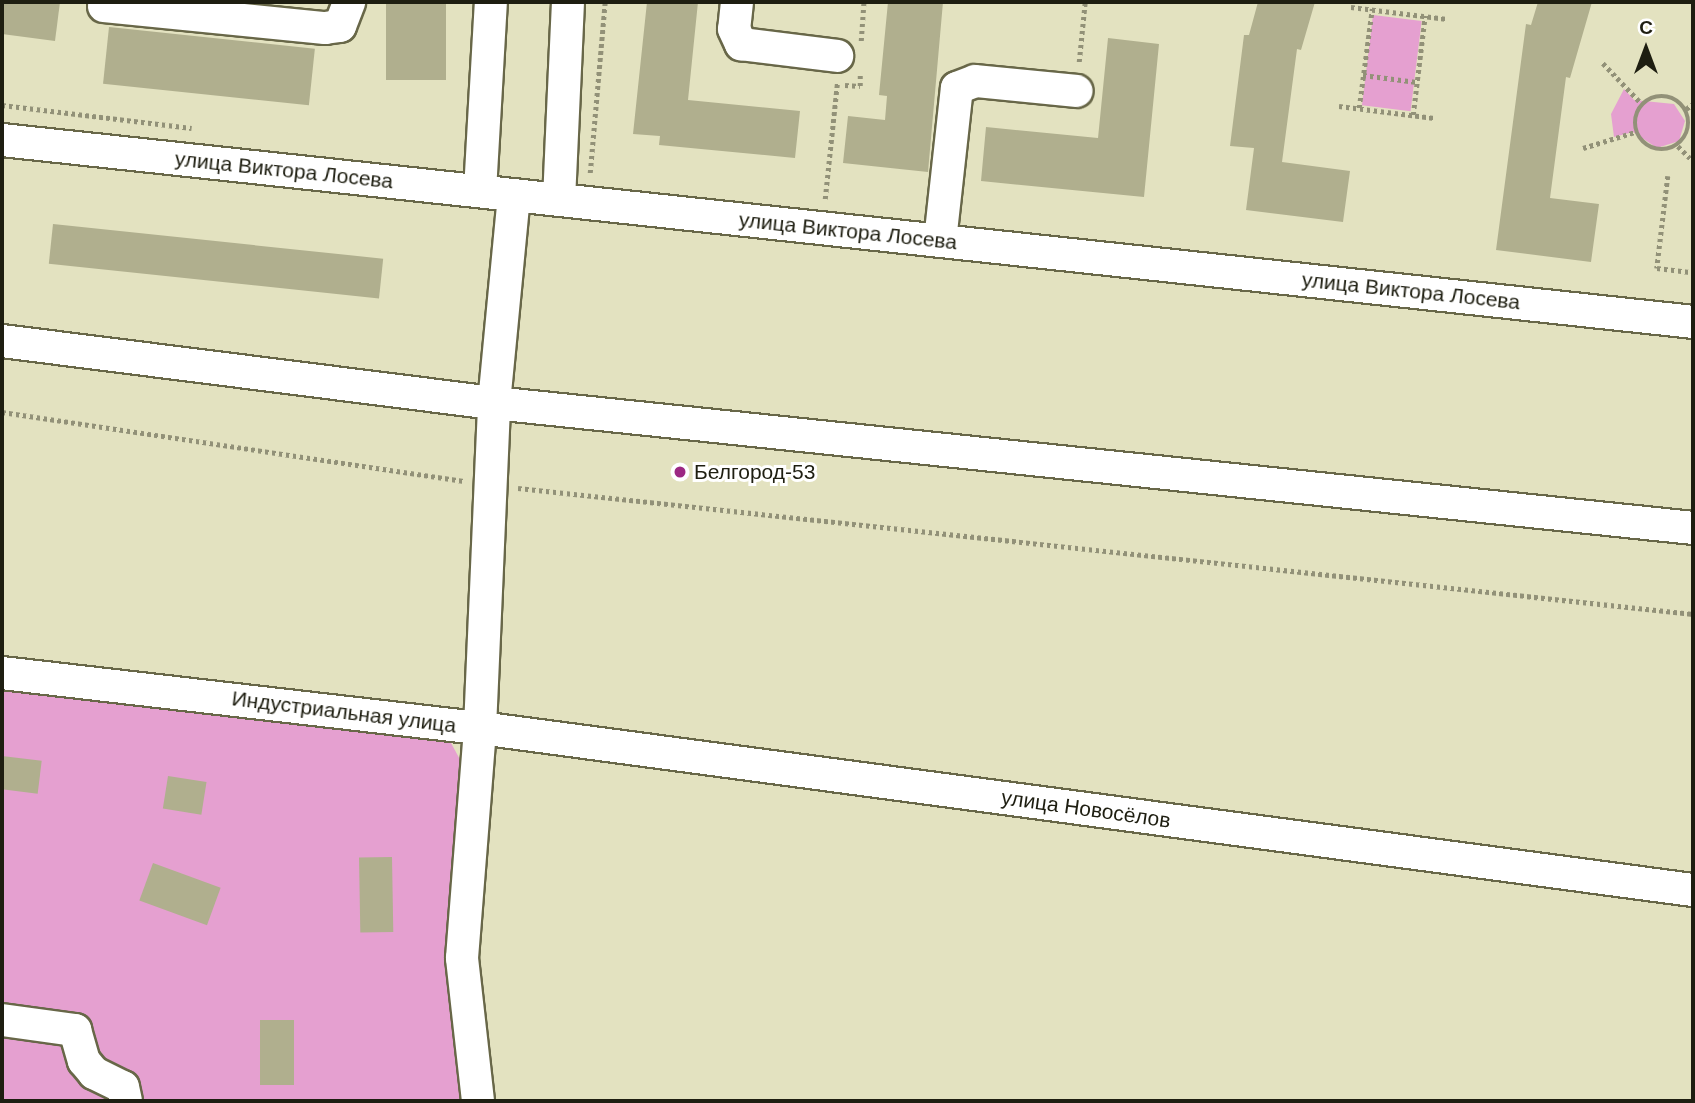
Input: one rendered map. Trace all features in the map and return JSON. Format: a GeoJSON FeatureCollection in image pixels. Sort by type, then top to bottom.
{"type":"FeatureCollection","features":[{"type":"Feature","properties":{"kind":"street"},"geometry":{"type":"LineString","coordinates":[[104,6],[325,28],[340,26],[349,2]]}},
{"type":"Feature","properties":{"kind":"street"},"geometry":{"type":"LineString","coordinates":[[480,191],[491,2]]}},
{"type":"Feature","properties":{"kind":"street"},"geometry":{"type":"LineString","coordinates":[[559,200],[568,2]]}},
{"type":"Feature","properties":{"kind":"street"},"geometry":{"type":"LineString","coordinates":[[737,2],[734,29],[741,44],[853,56]]}},
{"type":"Feature","properties":{"kind":"street"},"geometry":{"type":"LineString","coordinates":[[940,241],[957,88],[975,81],[1077,91]]}},
{"type":"Feature","properties":{"kind":"street","name":"улица Виктора Лосева"},"geometry":{"type":"LineString","coordinates":[[2,140],[1693,322]]}},
{"type":"Feature","properties":{"kind":"street"},"geometry":{"type":"LineString","coordinates":[[480,728],[494,403],[514,195]]}},
{"type":"Feature","properties":{"kind":"street"},"geometry":{"type":"LineString","coordinates":[[2,341],[494,403],[1693,528]]}},
{"type":"Feature","properties":{"kind":"street","name":"Индустриальная улица"},"geometry":{"type":"LineString","coordinates":[[2,673],[480,728],[462,958],[478,1101]]}},
{"type":"Feature","properties":{"kind":"street","name":"улица Новосёлов"},"geometry":{"type":"LineString","coordinates":[[480,728],[1693,890]]}},
{"type":"Feature","properties":{"kind":"street"},"geometry":{"type":"LineString","coordinates":[[2,1020],[75,1030],[84,1061],[94,1073],[123,1087],[126,1101]]}},
{"type":"Feature","properties":{"kind":"path"},"geometry":{"type":"LineString","coordinates":[[823,228],[835,84],[860,86],[853,56],[864,2]]}},
{"type":"Feature","properties":{"kind":"path"},"geometry":{"type":"LineString","coordinates":[[1077,91],[1085,2]]}},
{"type":"Feature","properties":{"kind":"path"},"geometry":{"type":"LineString","coordinates":[[1351,7],[1447,19]]}},
{"type":"Feature","properties":{"kind":"path"},"geometry":{"type":"LineString","coordinates":[[1359,108],[1372,9]]}},
{"type":"Feature","properties":{"kind":"path"},"geometry":{"type":"LineString","coordinates":[[1413,115],[1425,16]]}},
{"type":"Feature","properties":{"kind":"path"},"geometry":{"type":"LineString","coordinates":[[1602,63],[1642,104]]}},
{"type":"Feature","properties":{"kind":"path"},"geometry":{"type":"LineString","coordinates":[[1363,75],[1417,82]]}},
{"type":"Feature","properties":{"kind":"path"},"geometry":{"type":"LineString","coordinates":[[1660,95],[1670,97],[1685,109],[1689,129],[1678,146],[1658,151],[1648,148],[1635,132],[1636,112],[1642,104],[1660,95]]}},
{"type":"Feature","properties":{"kind":"path"},"geometry":{"type":"LineString","coordinates":[[1685,109],[1693,104]]}},
{"type":"Feature","properties":{"kind":"path"},"geometry":{"type":"LineString","coordinates":[[1339,106],[1434,118]]}},
{"type":"Feature","properties":{"kind":"path"},"geometry":{"type":"LineString","coordinates":[[1583,148],[1635,132]]}},
{"type":"Feature","properties":{"kind":"path"},"geometry":{"type":"LineString","coordinates":[[1678,146],[1693,161]]}},
{"type":"Feature","properties":{"kind":"path"},"geometry":{"type":"LineString","coordinates":[[1668,176],[1657,268],[1690,272]]}},
{"type":"Feature","properties":{"kind":"path"},"geometry":{"type":"LineString","coordinates":[[2,412],[489,485],[1693,614]]}},
{"type":"Feature","properties":{"kind":"shaded area"},"geometry":{"type":"Polygon","coordinates":[[[1373,15],[1422,21],[1411,111],[1362,105],[1373,15]]]}},
{"type":"Feature","properties":{"kind":"shaded area"},"geometry":{"type":"Polygon","coordinates":[[[1624,89],[1634,100],[1674,104],[1685,121],[1679,141],[1657,148],[1633,132],[1614,137],[1611,114],[1624,89]]]}},
{"type":"Feature","properties":{"kind":"shaded area"},"geometry":{"type":"Polygon","coordinates":[[[2,687],[440,737],[451,743],[463,765],[465,1101],[2,1101],[2,687]]]}},
{"type":"Feature","properties":{"kind":"building"},"geometry":{"type":"Polygon","coordinates":[[[3,2],[60,2],[55,41],[2,34],[3,2]]]}},
{"type":"Feature","properties":{"kind":"building"},"geometry":{"type":"Polygon","coordinates":[[[386,2],[446,2],[446,80],[386,80],[386,2]]]}},
{"type":"Feature","properties":{"kind":"building"},"geometry":{"type":"Polygon","coordinates":[[[647,2],[698,2],[688,100],[800,111],[795,158],[659,145],[660,136],[633,134],[647,2]]]}},
{"type":"Feature","properties":{"kind":"building"},"geometry":{"type":"Polygon","coordinates":[[[888,2],[943,2],[928,172],[843,163],[848,116],[885,120],[887,96],[879,95],[888,2]]]}},
{"type":"Feature","properties":{"kind":"building"},"geometry":{"type":"Polygon","coordinates":[[[1258,2],[1315,2],[1301,50],[1297,49],[1282,162],[1350,171],[1343,222],[1246,210],[1254,148],[1230,146],[1244,35],[1249,35],[1258,2]]]}},
{"type":"Feature","properties":{"kind":"building"},"geometry":{"type":"Polygon","coordinates":[[[1538,2],[1592,2],[1570,78],[1566,77],[1550,198],[1599,204],[1591,262],[1496,250],[1526,24],[1531,25],[1538,2]]]}},
{"type":"Feature","properties":{"kind":"building"},"geometry":{"type":"Polygon","coordinates":[[[109,27],[315,49],[309,105],[103,84],[109,27]]]}},
{"type":"Feature","properties":{"kind":"building"},"geometry":{"type":"Polygon","coordinates":[[[1108,38],[1159,44],[1144,197],[981,181],[986,127],[1098,138],[1108,38]]]}},
{"type":"Feature","properties":{"kind":"building"},"geometry":{"type":"Polygon","coordinates":[[[53,224],[383,259],[379,298],[49,264],[53,224]]]}},
{"type":"Feature","properties":{"kind":"building"},"geometry":{"type":"Polygon","coordinates":[[[2,756],[42,761],[38,794],[2,789],[2,756]]]}},
{"type":"Feature","properties":{"kind":"building"},"geometry":{"type":"Polygon","coordinates":[[[168,776],[207,782],[201,815],[163,809],[168,776]]]}},
{"type":"Feature","properties":{"kind":"building"},"geometry":{"type":"Polygon","coordinates":[[[392,857],[393,932],[360,933],[359,858],[392,857]]]}},
{"type":"Feature","properties":{"kind":"building"},"geometry":{"type":"Polygon","coordinates":[[[153,863],[221,888],[207,925],[139,901],[153,863]]]}},
{"type":"Feature","properties":{"kind":"building"},"geometry":{"type":"Polygon","coordinates":[[[260,1020],[294,1020],[294,1085],[260,1085],[260,1020]]]}},
{"type":"Feature","properties":{"kind":"place","name":"Белгород-53"},"geometry":{"type":"Point","coordinates":[680,472]}}]}
